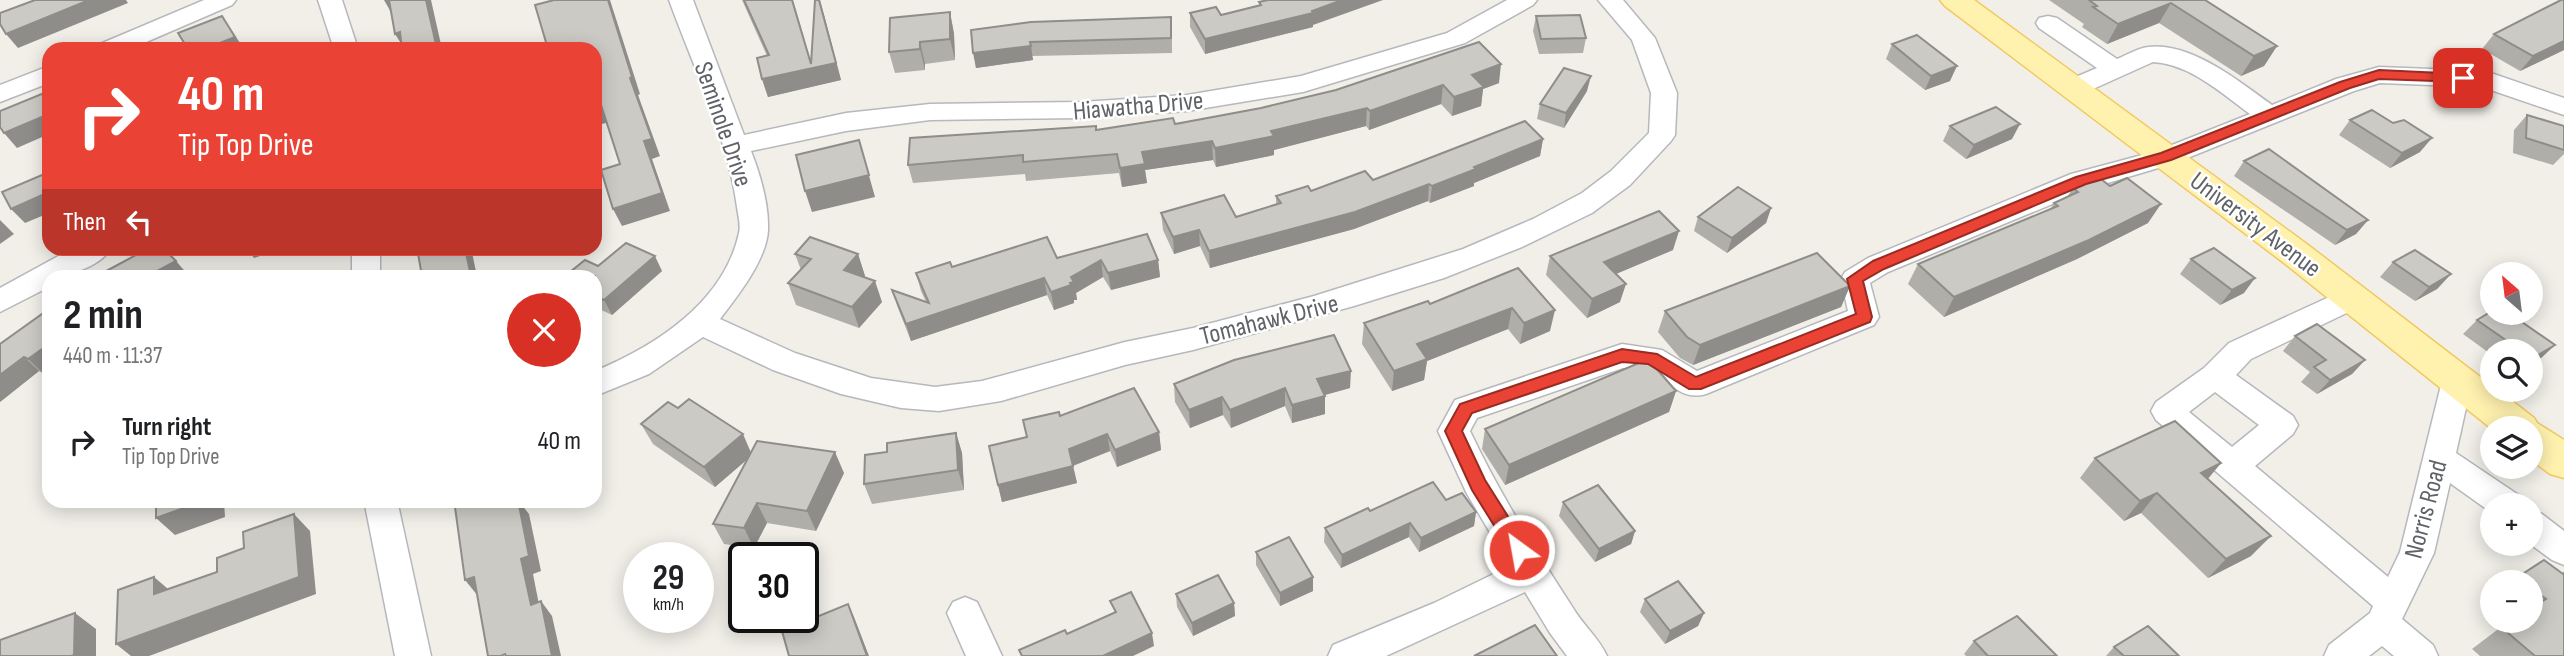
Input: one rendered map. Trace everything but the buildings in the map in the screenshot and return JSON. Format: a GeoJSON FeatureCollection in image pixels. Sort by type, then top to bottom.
{"type":"FeatureCollection","features":[{"type":"Feature","properties":{"kind":"main road","name":"University Avenue"},"geometry":{"type":"LineString","coordinates":[[1955,0],[2166,156],[2503,416]]}},
{"type":"Feature","properties":{"kind":"main road"},"geometry":{"type":"LineString","coordinates":[[2543,447],[2564,462]]}},
{"type":"Feature","properties":{"kind":"street"},"geometry":{"type":"LineString","coordinates":[[125,42],[223,0]]}},
{"type":"Feature","properties":{"kind":"street"},"geometry":{"type":"LineString","coordinates":[[330,0],[344,42]]}},
{"type":"Feature","properties":{"kind":"street","name":"Seminole Drive"},"geometry":{"type":"LineString","coordinates":[[602,381],[638,366],[701,323],[738,275],[754,230],[746,174],[737,145],[681,0]]}},
{"type":"Feature","properties":{"kind":"street","name":"Hiawatha Drive"},"geometry":{"type":"LineString","coordinates":[[737,145],[846,122],[930,112],[1082,110],[1187,103],[1303,84],[1455,38],[1525,0]]}},
{"type":"Feature","properties":{"kind":"street","name":"Tomahawk Drive"},"geometry":{"type":"LineString","coordinates":[[701,323],[782,362],[832,380],[885,393],[932,399],[974,394],[1044,379],[1117,355],[1359,296],[1462,262],[1546,224],[1593,199],[1635,165],[1662,135],[1664,93],[1643,38],[1610,0]]}},
{"type":"Feature","properties":{"kind":"street"},"geometry":{"type":"LineString","coordinates":[[2048,23],[2115,69]]}},
{"type":"Feature","properties":{"kind":"street"},"geometry":{"type":"LineString","coordinates":[[2073,88],[2150,54],[2161,53],[2193,64],[2269,115]]}},
{"type":"Feature","properties":{"kind":"street"},"geometry":{"type":"LineString","coordinates":[[1589,656],[1562,622],[1479,484],[1454,431],[1466,409],[1622,356],[1651,358],[1695,385],[1864,317],[1855,279],[1878,265],[2081,181],[2166,156],[2345,85],[2379,75],[2485,79],[2564,107]]}},
{"type":"Feature","properties":{"kind":"street"},"geometry":{"type":"LineString","coordinates":[[0,94],[42,77]]}},
{"type":"Feature","properties":{"kind":"street"},"geometry":{"type":"LineString","coordinates":[[57,270],[82,256]]}},
{"type":"Feature","properties":{"kind":"street"},"geometry":{"type":"LineString","coordinates":[[0,301],[42,278]]}},
{"type":"Feature","properties":{"kind":"street"},"geometry":{"type":"LineString","coordinates":[[2351,298],[2240,351],[2215,376],[2167,411],[2232,466],[2388,614],[2420,656]]}},
{"type":"Feature","properties":{"kind":"street"},"geometry":{"type":"LineString","coordinates":[[2215,376],[2282,425],[2232,466]]}},
{"type":"Feature","properties":{"kind":"street","name":"Norris Road"},"geometry":{"type":"LineString","coordinates":[[2342,656],[2388,614],[2417,553],[2457,381]]}},
{"type":"Feature","properties":{"kind":"street"},"geometry":{"type":"LineString","coordinates":[[2438,458],[2489,493]]}},
{"type":"Feature","properties":{"kind":"street"},"geometry":{"type":"LineString","coordinates":[[382,508],[413,656]]}},
{"type":"Feature","properties":{"kind":"street"},"geometry":{"type":"LineString","coordinates":[[2543,534],[2564,550]]}},
{"type":"Feature","properties":{"kind":"street"},"geometry":{"type":"LineString","coordinates":[[1346,656],[1446,614],[1533,572]]}},
{"type":"Feature","properties":{"kind":"street"},"geometry":{"type":"LineString","coordinates":[[965,613],[984,656]]}},
{"type":"Feature","properties":{"kind":"route"},"geometry":{"type":"LineString","coordinates":[[1519,550],[1479,484],[1454,431],[1466,409],[1622,356],[1651,358],[1695,385],[1864,317],[1855,279],[1878,265],[2081,181],[2166,156],[2345,85],[2379,75],[2463,78]]}}]}
